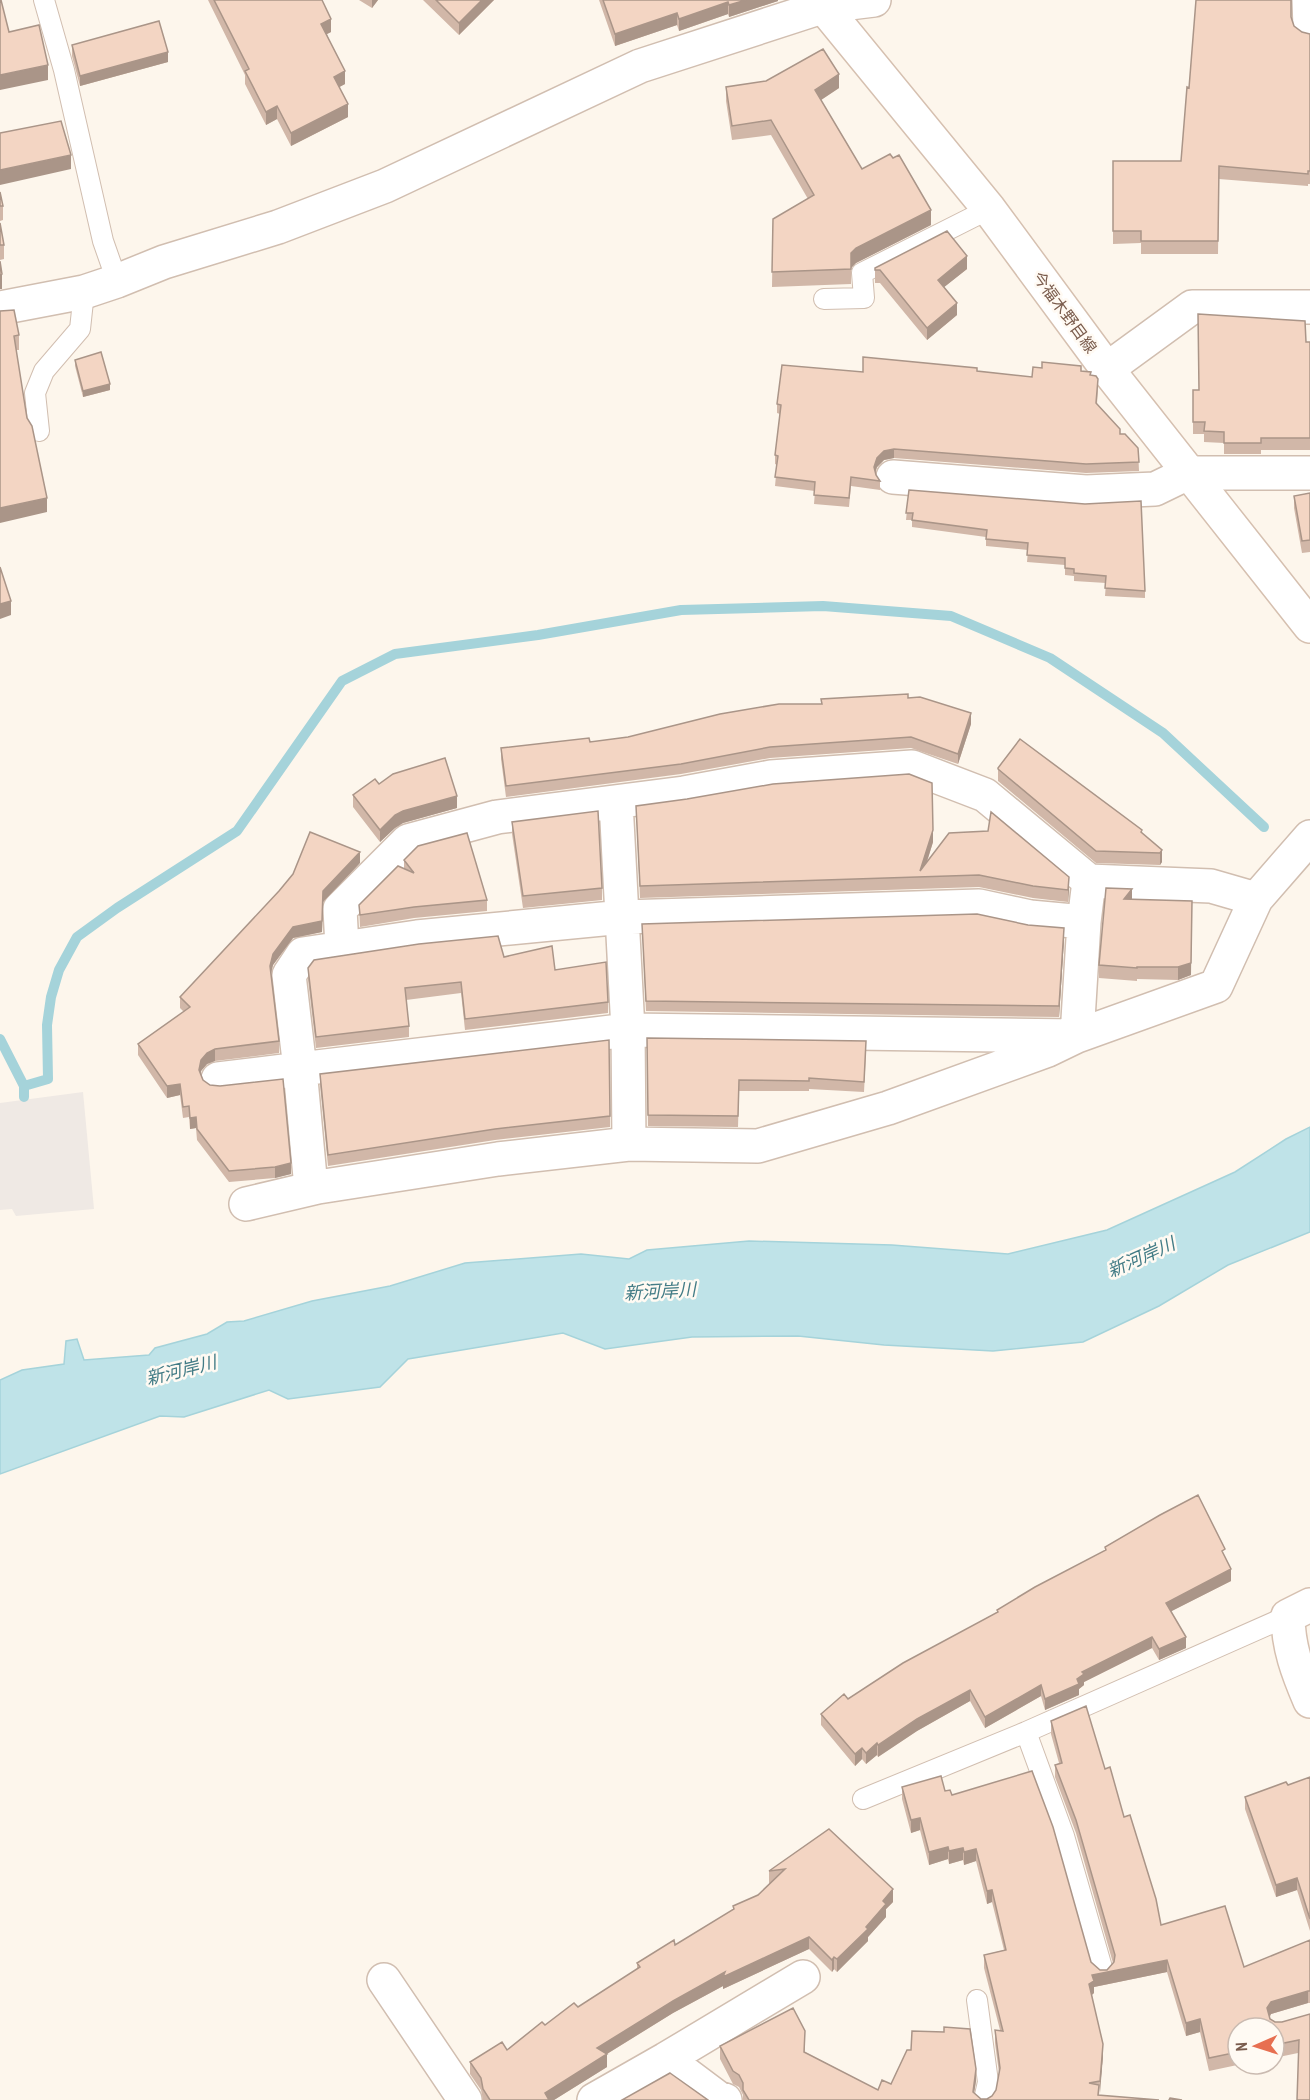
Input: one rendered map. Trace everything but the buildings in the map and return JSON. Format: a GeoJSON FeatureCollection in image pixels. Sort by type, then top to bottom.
{"type":"FeatureCollection","features":[{"type":"Feature","properties":{"kind":"street"},"geometry":{"type":"LineString","coordinates":[[0,308],[84,292],[164,262],[279,227],[385,186],[640,66],[821,3],[874,0]]}},
{"type":"Feature","properties":{"kind":"street"},"geometry":{"type":"LineString","coordinates":[[1309,0],[1310,28]]}},
{"type":"Feature","properties":{"kind":"street","name":"今福木野目線"},"geometry":{"type":"LineString","coordinates":[[821,3],[989,209],[1107,369],[1310,626]]}},
{"type":"Feature","properties":{"kind":"street"},"geometry":{"type":"LineString","coordinates":[[1107,369],[1192,308],[1310,307]]}},
{"type":"Feature","properties":{"kind":"street"},"geometry":{"type":"LineString","coordinates":[[893,477],[1086,492],[1155,489],[1188,473],[1310,473]]}},
{"type":"Feature","properties":{"kind":"street"},"geometry":{"type":"LineString","coordinates":[[342,948],[340,909],[408,841],[497,817],[684,793],[771,777],[912,767],[985,795],[1089,881],[1211,886],[1256,898]]}},
{"type":"Feature","properties":{"kind":"street"},"geometry":{"type":"LineString","coordinates":[[616,802],[628,1030],[629,1144]]}},
{"type":"Feature","properties":{"kind":"street"},"geometry":{"type":"LineString","coordinates":[[246,1204],[311,1188],[498,1159],[629,1144],[758,1146],[888,1108],[1216,986],[1256,898],[1310,837]]}},
{"type":"Feature","properties":{"kind":"street"},"geometry":{"type":"LineString","coordinates":[[1077,1036],[1084,922],[1089,881]]}},
{"type":"Feature","properties":{"kind":"street"},"geometry":{"type":"LineString","coordinates":[[311,1188],[289,975],[303,954],[417,937],[623,917],[979,906],[1030,917],[1084,922]]}},
{"type":"Feature","properties":{"kind":"street"},"geometry":{"type":"LineString","coordinates":[[218,1079],[628,1030],[1077,1036]]}},
{"type":"Feature","properties":{"kind":"street"},"geometry":{"type":"LineString","coordinates":[[1299,1610],[1288,1634],[1295,1665],[1310,1701]]}},
{"type":"Feature","properties":{"kind":"street"},"geometry":{"type":"LineString","coordinates":[[594,2100],[803,1977]]}},
{"type":"Feature","properties":{"kind":"street"},"geometry":{"type":"LineString","coordinates":[[384,1980],[465,2100]]}},
{"type":"Feature","properties":{"kind":"street"},"geometry":{"type":"LineString","coordinates":[[666,2059],[718,2098],[725,2100]]}},
{"type":"Feature","properties":{"kind":"lane"},"geometry":{"type":"LineString","coordinates":[[44,0],[64,70],[103,241],[117,281]]}},
{"type":"Feature","properties":{"kind":"lane"},"geometry":{"type":"LineString","coordinates":[[824,299],[864,298],[862,273],[989,209]]}},
{"type":"Feature","properties":{"kind":"lane"},"geometry":{"type":"LineString","coordinates":[[39,430],[35,393],[44,371],[80,328],[84,292]]}},
{"type":"Feature","properties":{"kind":"lane"},"geometry":{"type":"LineString","coordinates":[[863,1799],[1026,1732],[1299,1610]]}},
{"type":"Feature","properties":{"kind":"lane"},"geometry":{"type":"LineString","coordinates":[[1026,1732],[1064,1836],[1103,1971]]}},
{"type":"Feature","properties":{"kind":"lane"},"geometry":{"type":"LineString","coordinates":[[977,2000],[988,2082],[984,2100]]}},
{"type":"Feature","properties":{"kind":"shaded area"},"geometry":{"type":"Polygon","coordinates":[[[83,1092],[94,1209],[16,1216],[12,1209],[0,1210],[0,1103],[83,1092]]]}},
{"type":"Feature","properties":{"kind":"water","name":"新河岸川"},"geometry":{"type":"Polygon","coordinates":[[[1310,1127],[1310,1232],[1228,1265],[1159,1306],[1083,1342],[993,1351],[884,1345],[798,1336],[692,1337],[605,1349],[563,1333],[408,1359],[380,1387],[288,1399],[269,1390],[184,1417],[160,1416],[0,1474],[0,1380],[22,1370],[64,1364],[66,1341],[77,1339],[84,1360],[149,1355],[155,1348],[207,1334],[227,1322],[244,1321],[312,1301],[390,1286],[465,1263],[581,1254],[629,1259],[647,1250],[749,1241],[892,1245],[1008,1254],[1107,1230],[1235,1172],[1286,1139],[1310,1127]]]}},
{"type":"Feature","properties":{"kind":"waterway"},"geometry":{"type":"LineString","coordinates":[[24,1086],[48,1079],[47,1025],[51,997],[59,970],[77,937],[117,908],[237,831],[342,681],[395,654],[538,635],[681,610],[823,606],[951,616],[1050,658],[1163,733],[1264,827]]}},
{"type":"Feature","properties":{"kind":"waterway"},"geometry":{"type":"LineString","coordinates":[[0,1039],[24,1086],[24,1097]]}}]}
